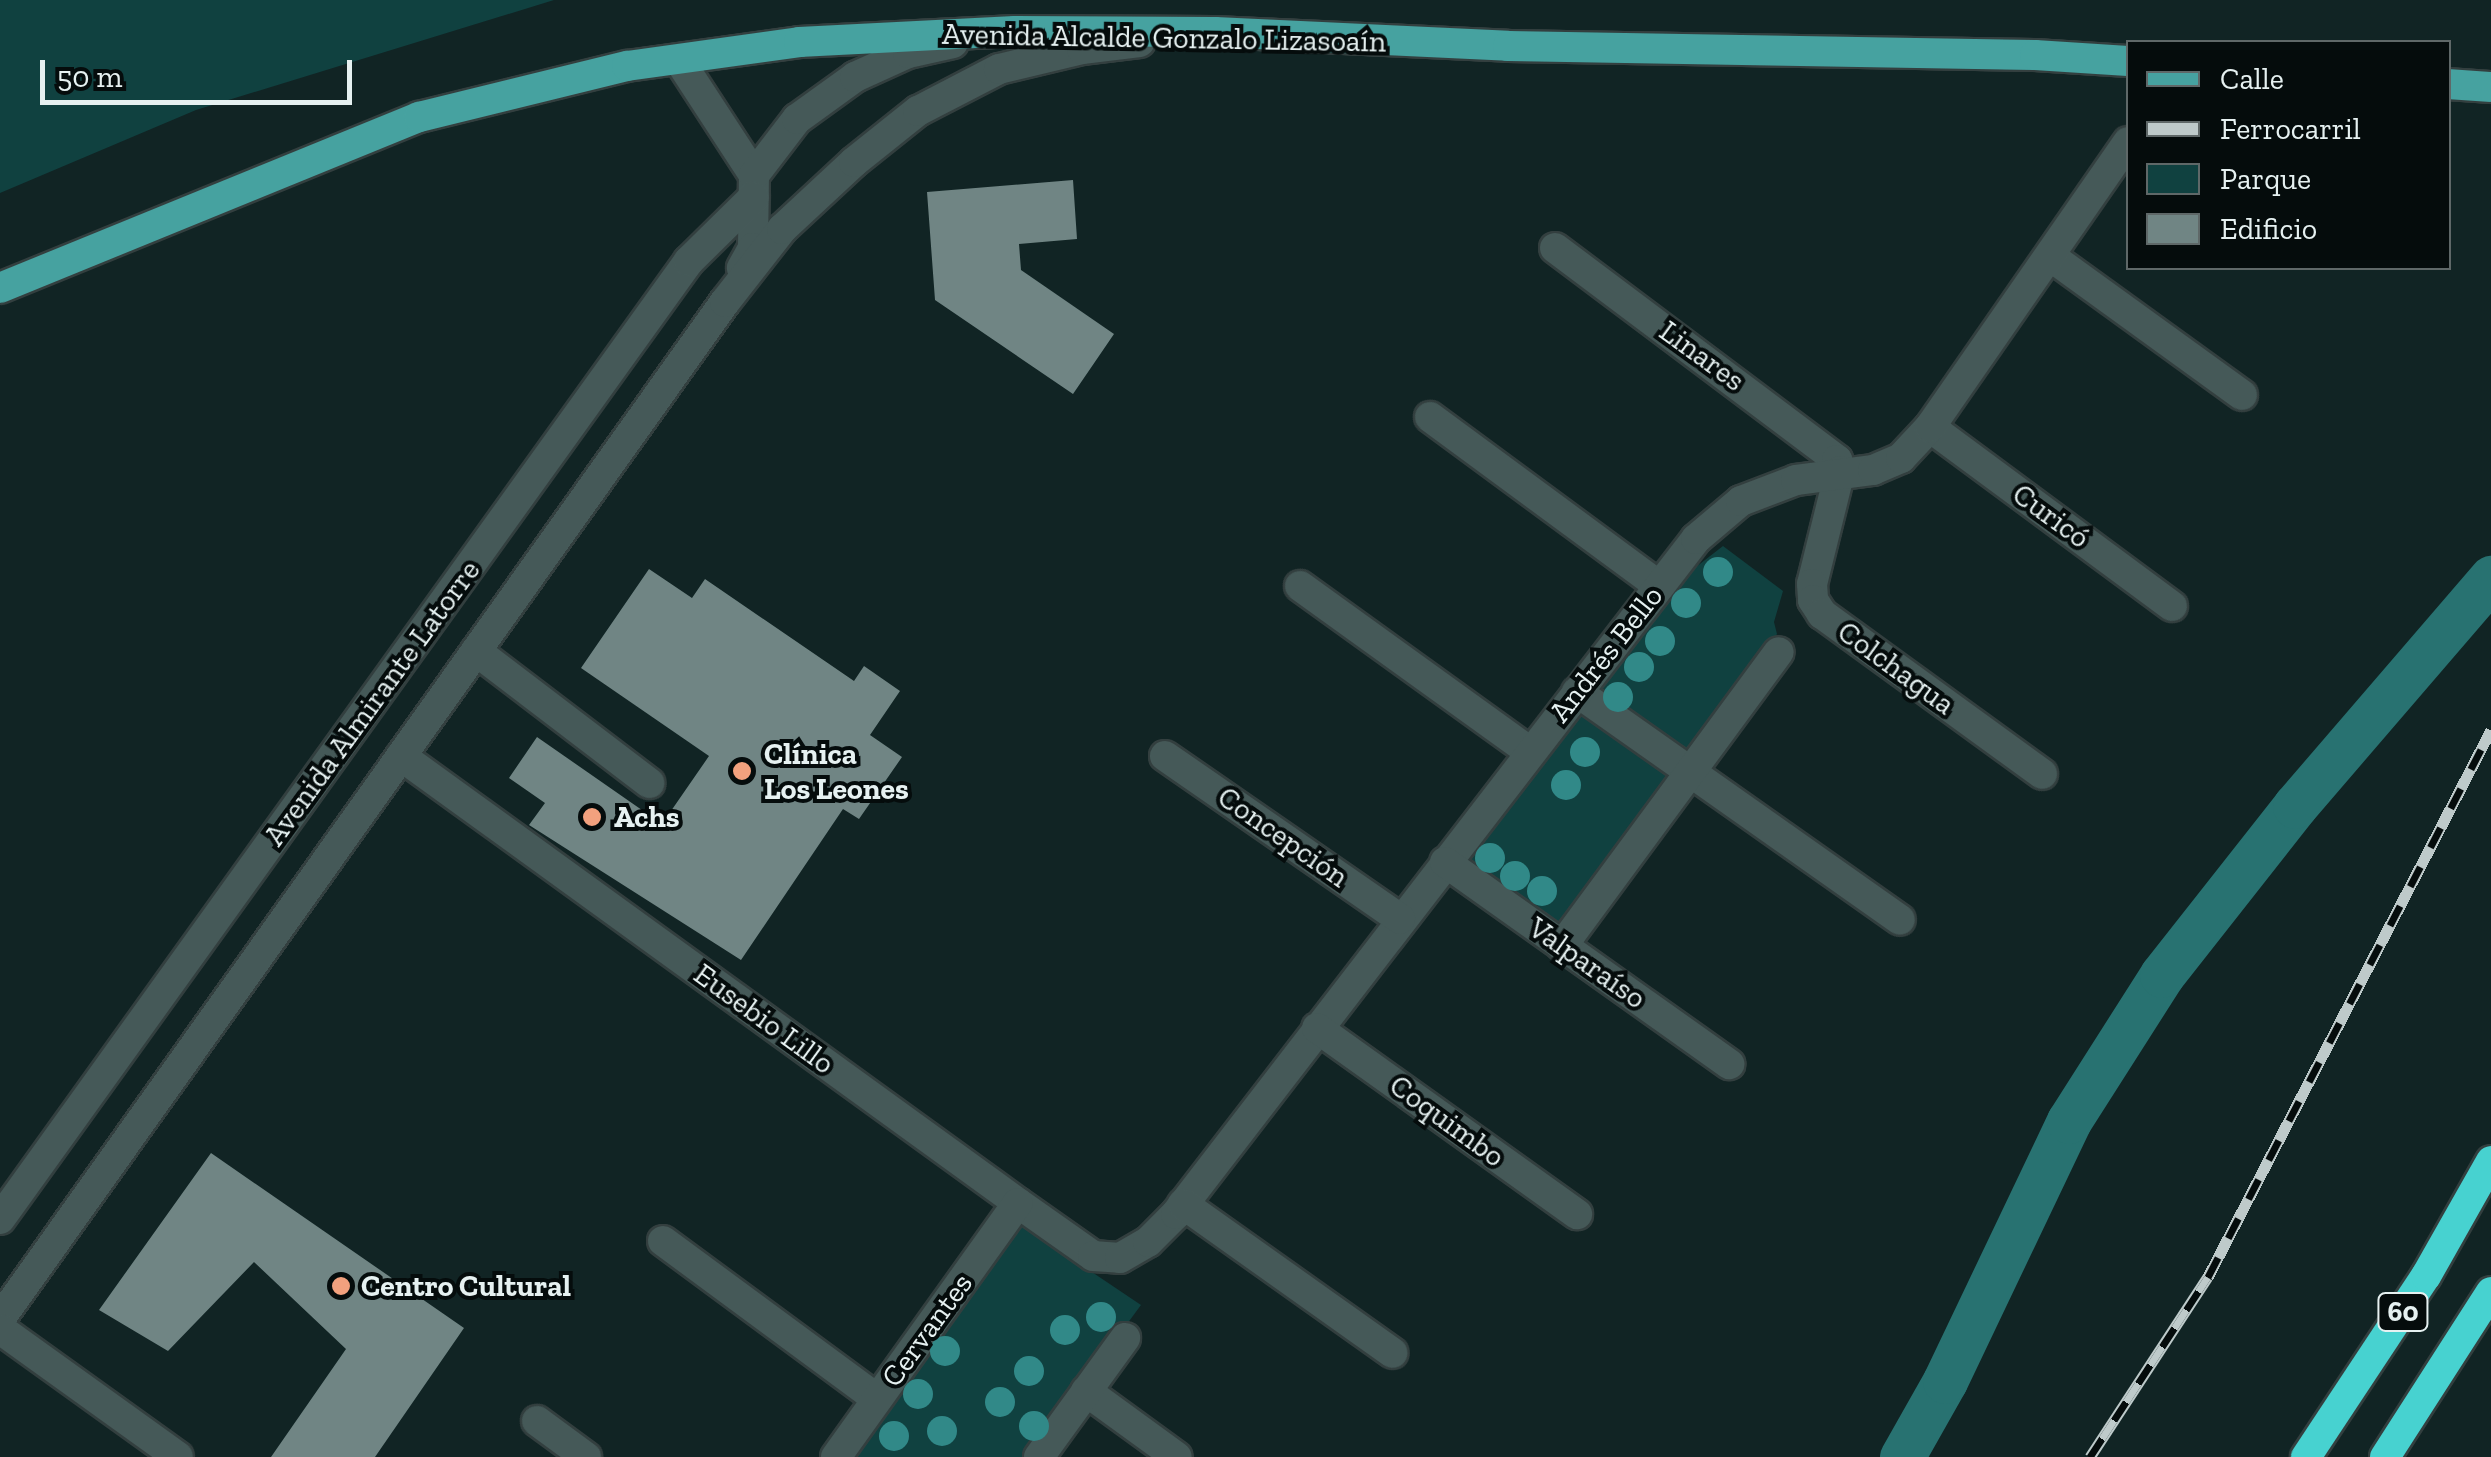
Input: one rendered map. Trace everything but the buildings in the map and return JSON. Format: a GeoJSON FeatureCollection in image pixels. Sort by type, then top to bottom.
{"type":"FeatureCollection","features":[{"type":"Feature","properties":{"kind":"highway","name":"60"},"geometry":{"type":"LineString","coordinates":[[2306,1457],[2426,1276],[2491,1162]]}},
{"type":"Feature","properties":{"kind":"highway","name":"60"},"geometry":{"type":"LineString","coordinates":[[2385,1457],[2491,1292]]}},
{"type":"Feature","properties":{"kind":"main road","name":"Avenida Alcalde Gonzalo Lizasoaín"},"geometry":{"type":"LineString","coordinates":[[0,288],[420,117],[628,66],[799,42],[1015,31],[1215,32],[1508,46],[2016,54],[2126,60]]}},
{"type":"Feature","properties":{"kind":"main road"},"geometry":{"type":"LineString","coordinates":[[2451,84],[2491,87]]}},
{"type":"Feature","properties":{"kind":"street","name":"Avenida Almirante Latorre"},"geometry":{"type":"LineString","coordinates":[[0,1218],[690,261],[754,186],[798,119],[855,77],[908,52],[1015,31]]}},
{"type":"Feature","properties":{"kind":"street","name":"Avenida Almirante Latorre"},"geometry":{"type":"LineString","coordinates":[[0,1319],[725,302],[782,230],[854,162],[918,111],[999,69],[1082,49],[1215,32]]}},
{"type":"Feature","properties":{"kind":"street"},"geometry":{"type":"LineString","coordinates":[[679,60],[754,186]]}},
{"type":"Feature","properties":{"kind":"street","name":"Andrés Bello"},"geometry":{"type":"LineString","coordinates":[[1134,1252],[1159,1233],[1183,1204],[1696,538],[1741,501],[1796,480],[1840,471],[1874,470],[1902,458],[1930,427],[2126,145]]}},
{"type":"Feature","properties":{"kind":"street","name":"Avenida Almirante Latorre"},"geometry":{"type":"LineString","coordinates":[[725,302],[753,248],[754,186]]}},
{"type":"Feature","properties":{"kind":"street","name":"Linares"},"geometry":{"type":"LineString","coordinates":[[1555,248],[1822,446],[1837,460],[1840,471]]}},
{"type":"Feature","properties":{"kind":"street"},"geometry":{"type":"LineString","coordinates":[[2050,256],[2242,395]]}},
{"type":"Feature","properties":{"kind":"street"},"geometry":{"type":"LineString","coordinates":[[1430,417],[1659,586]]}},
{"type":"Feature","properties":{"kind":"street","name":"Curicó"},"geometry":{"type":"LineString","coordinates":[[1930,427],[2172,606]]}},
{"type":"Feature","properties":{"kind":"street","name":"Colchagua"},"geometry":{"type":"LineString","coordinates":[[1840,471],[1812,584],[1813,600],[1822,614],[2042,774]]}},
{"type":"Feature","properties":{"kind":"street"},"geometry":{"type":"LineString","coordinates":[[1300,586],[1530,752]]}},
{"type":"Feature","properties":{"kind":"street"},"geometry":{"type":"LineString","coordinates":[[476,650],[649,784]]}},
{"type":"Feature","properties":{"kind":"street"},"geometry":{"type":"LineString","coordinates":[[1562,946],[1780,652]]}},
{"type":"Feature","properties":{"kind":"street"},"geometry":{"type":"LineString","coordinates":[[1576,692],[1900,920]]}},
{"type":"Feature","properties":{"kind":"street","name":"Eusebio Lillo"},"geometry":{"type":"LineString","coordinates":[[401,756],[1093,1256],[1120,1258],[1134,1252]]}},
{"type":"Feature","properties":{"kind":"street","name":"Concepción"},"geometry":{"type":"LineString","coordinates":[[1165,756],[1400,919]]}},
{"type":"Feature","properties":{"kind":"street","name":"Valparaíso"},"geometry":{"type":"LineString","coordinates":[[1445,862],[1729,1064]]}},
{"type":"Feature","properties":{"kind":"street","name":"Coquimbo"},"geometry":{"type":"LineString","coordinates":[[1316,1028],[1577,1214]]}},
{"type":"Feature","properties":{"kind":"street","name":"Cervantes"},"geometry":{"type":"LineString","coordinates":[[836,1457],[1018,1203]]}},
{"type":"Feature","properties":{"kind":"street"},"geometry":{"type":"LineString","coordinates":[[1183,1204],[1393,1352]]}},
{"type":"Feature","properties":{"kind":"street"},"geometry":{"type":"LineString","coordinates":[[663,1241],[877,1399]]}},
{"type":"Feature","properties":{"kind":"street"},"geometry":{"type":"LineString","coordinates":[[0,1328],[178,1457]]}},
{"type":"Feature","properties":{"kind":"street"},"geometry":{"type":"LineString","coordinates":[[1039,1457],[1125,1338]]}},
{"type":"Feature","properties":{"kind":"street"},"geometry":{"type":"LineString","coordinates":[[1086,1391],[1178,1457]]}},
{"type":"Feature","properties":{"kind":"street"},"geometry":{"type":"LineString","coordinates":[[537,1421],[586,1457]]}},
{"type":"Feature","properties":{"kind":"green space"},"geometry":{"type":"Polygon","coordinates":[[[0,0],[554,0],[196,110],[0,193],[0,0]]]}},
{"type":"Feature","properties":{"kind":"green space"},"geometry":{"type":"Polygon","coordinates":[[[1723,546],[1783,591],[1774,622],[1777,634],[1563,926],[1468,857],[1687,574],[1723,546]]]}},
{"type":"Feature","properties":{"kind":"green space"},"geometry":{"type":"Polygon","coordinates":[[[1010,1217],[1141,1305],[1029,1457],[836,1457],[1010,1217]]]}},
{"type":"Feature","properties":{"kind":"waterway"},"geometry":{"type":"LineString","coordinates":[[1902,1457],[1945,1381],[2069,1121],[2162,975],[2295,806],[2491,578]]}},
{"type":"Feature","properties":{"kind":"railway"},"geometry":{"type":"LineString","coordinates":[[2090,1457],[2208,1277],[2491,730]]}},
{"type":"Feature","properties":{"kind":"place","name":"Clínica Los Leones"},"geometry":{"type":"Point","coordinates":[742,771]}},
{"type":"Feature","properties":{"kind":"place","name":"Achs"},"geometry":{"type":"Point","coordinates":[592,817]}},
{"type":"Feature","properties":{"kind":"place","name":"Centro Cultural"},"geometry":{"type":"Point","coordinates":[341,1286]}}]}
